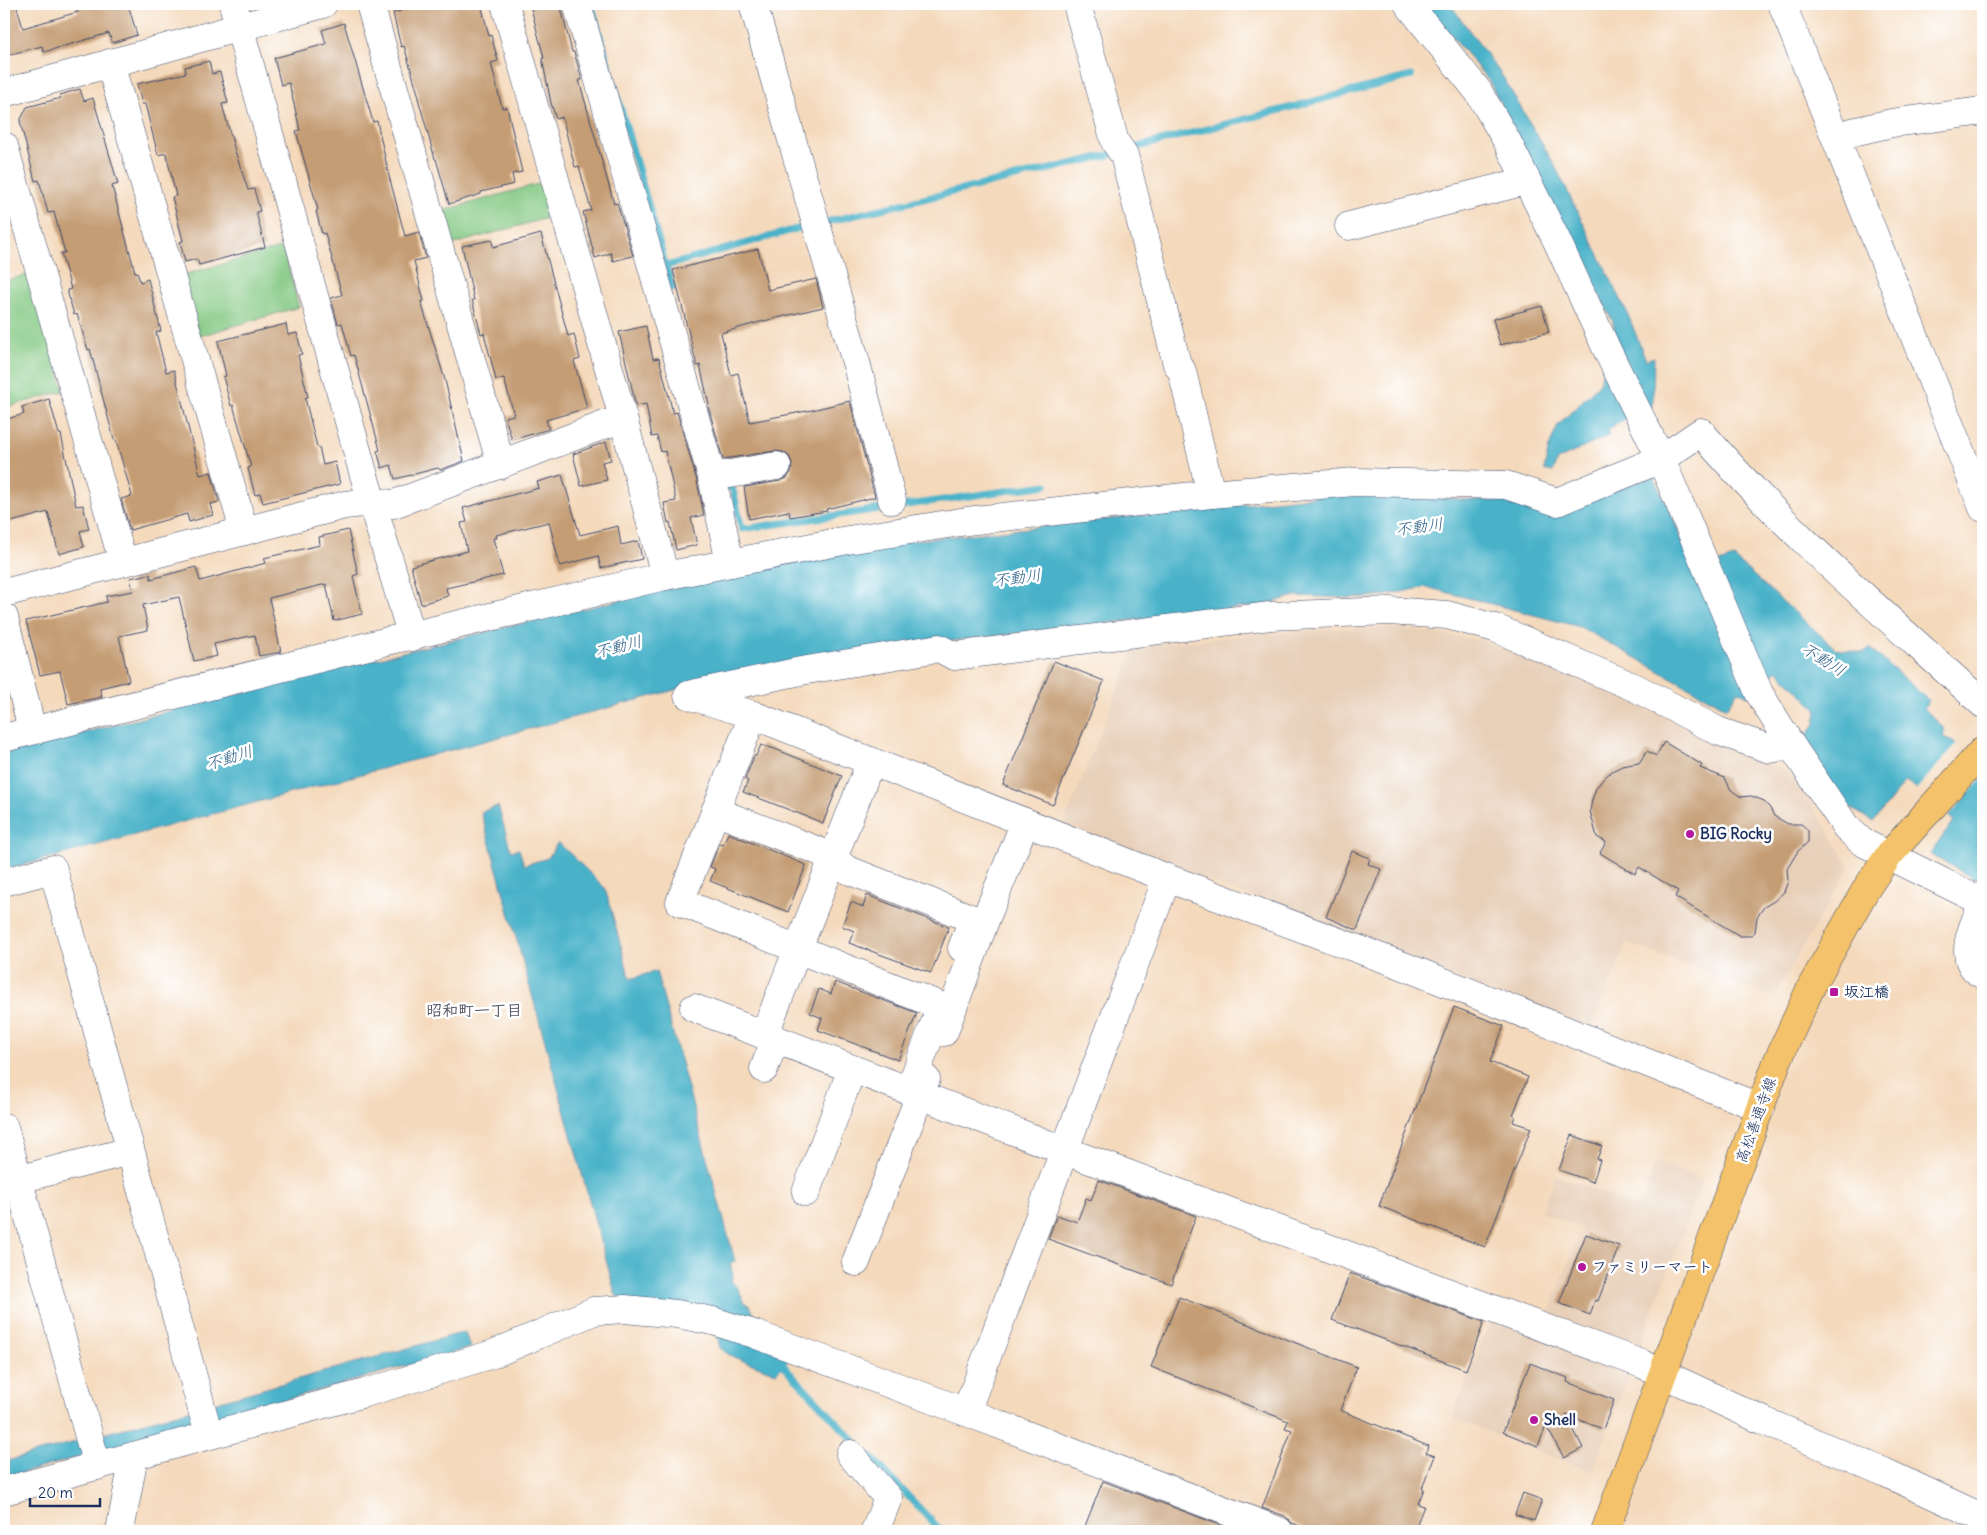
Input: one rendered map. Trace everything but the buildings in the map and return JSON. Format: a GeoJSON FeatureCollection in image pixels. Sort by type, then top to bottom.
{"type":"FeatureCollection","features":[{"type":"Feature","properties":{"kind":"main road","name":"高松善通寺線"},"geometry":{"type":"LineString","coordinates":[[1605,1531],[1777,1062],[1812,987],[1866,889],[1889,855],[1980,753]]}},
{"type":"Feature","properties":{"kind":"street"},"geometry":{"type":"LineString","coordinates":[[4,93],[110,63],[236,16],[324,4]]}},
{"type":"Feature","properties":{"kind":"street"},"geometry":{"type":"LineString","coordinates":[[370,4],[501,465]]}},
{"type":"Feature","properties":{"kind":"street"},"geometry":{"type":"LineString","coordinates":[[505,4],[623,418],[665,576]]}},
{"type":"Feature","properties":{"kind":"street"},"geometry":{"type":"LineString","coordinates":[[753,4],[854,357],[892,500]]}},
{"type":"Feature","properties":{"kind":"street"},"geometry":{"type":"LineString","coordinates":[[1077,4],[1115,142],[1124,155],[1177,364],[1182,370],[1211,494]]}},
{"type":"Feature","properties":{"kind":"street"},"geometry":{"type":"LineString","coordinates":[[1408,4],[1478,91],[1507,141],[1661,459],[1760,693],[1790,745],[1846,827],[1862,842],[1983,903],[1972,927],[1968,956],[1971,965],[1983,975]]}},
{"type":"Feature","properties":{"kind":"street"},"geometry":{"type":"LineString","coordinates":[[1782,4],[1983,508]]}},
{"type":"Feature","properties":{"kind":"street"},"geometry":{"type":"LineString","coordinates":[[582,5],[712,477],[730,563]]}},
{"type":"Feature","properties":{"kind":"street"},"geometry":{"type":"LineString","coordinates":[[236,16],[372,502],[412,637]]}},
{"type":"Feature","properties":{"kind":"street"},"geometry":{"type":"LineString","coordinates":[[110,63],[244,531]]}},
{"type":"Feature","properties":{"kind":"street"},"geometry":{"type":"LineString","coordinates":[[1835,136],[1892,123],[1983,110]]}},
{"type":"Feature","properties":{"kind":"street"},"geometry":{"type":"LineString","coordinates":[[4,146],[123,562]]}},
{"type":"Feature","properties":{"kind":"street"},"geometry":{"type":"LineString","coordinates":[[1350,226],[1526,181]]}},
{"type":"Feature","properties":{"kind":"street"},"geometry":{"type":"LineString","coordinates":[[4,593],[345,505],[372,502],[394,504],[623,418]]}},
{"type":"Feature","properties":{"kind":"street"},"geometry":{"type":"LineString","coordinates":[[4,738],[665,576],[848,540],[967,521],[1211,494],[1355,482],[1506,485],[1557,502],[1661,459],[1702,432],[1724,458],[1794,530],[1983,704]]}},
{"type":"Feature","properties":{"kind":"street"},"geometry":{"type":"LineString","coordinates":[[712,477],[777,466]]}},
{"type":"Feature","properties":{"kind":"street"},"geometry":{"type":"LineString","coordinates":[[1761,1108],[1401,965],[1167,878],[753,715],[688,695],[801,671],[940,648],[954,656],[1270,616],[1389,611],[1448,615],[1495,628],[1636,688],[1718,731],[1770,749],[1790,745]]}},
{"type":"Feature","properties":{"kind":"street"},"geometry":{"type":"LineString","coordinates":[[4,617],[32,730]]}},
{"type":"Feature","properties":{"kind":"street"},"geometry":{"type":"LineString","coordinates":[[753,715],[680,902],[941,1006]]}},
{"type":"Feature","properties":{"kind":"street"},"geometry":{"type":"LineString","coordinates":[[764,1068],[771,1050],[769,1023],[871,761]]}},
{"type":"Feature","properties":{"kind":"street"},"geometry":{"type":"LineString","coordinates":[[715,811],[821,852],[848,870],[973,919],[941,1006],[915,1093],[856,1262]]}},
{"type":"Feature","properties":{"kind":"street"},"geometry":{"type":"LineString","coordinates":[[915,1093],[1025,822]]}},
{"type":"Feature","properties":{"kind":"street"},"geometry":{"type":"LineString","coordinates":[[4,882],[53,869],[205,1421]]}},
{"type":"Feature","properties":{"kind":"street"},"geometry":{"type":"LineString","coordinates":[[966,1412],[1063,1150],[1167,878]]}},
{"type":"Feature","properties":{"kind":"street"},"geometry":{"type":"LineString","coordinates":[[694,1008],[1063,1150],[1642,1364],[1766,1422],[1884,1472],[1983,1518]]}},
{"type":"Feature","properties":{"kind":"street"},"geometry":{"type":"LineString","coordinates":[[806,1192],[852,1069]]}},
{"type":"Feature","properties":{"kind":"street"},"geometry":{"type":"LineString","coordinates":[[4,1127],[11,1181],[93,1452]]}},
{"type":"Feature","properties":{"kind":"street"},"geometry":{"type":"LineString","coordinates":[[11,1181],[130,1151]]}},
{"type":"Feature","properties":{"kind":"street"},"geometry":{"type":"LineString","coordinates":[[4,1491],[93,1452],[134,1456],[205,1421],[365,1393],[492,1354],[594,1311],[625,1309],[677,1314],[713,1321],[776,1342],[1279,1531]]}},
{"type":"Feature","properties":{"kind":"street"},"geometry":{"type":"LineString","coordinates":[[850,1454],[888,1498],[874,1531]]}},
{"type":"Feature","properties":{"kind":"street"},"geometry":{"type":"LineString","coordinates":[[120,1531],[134,1456]]}},
{"type":"Feature","properties":{"kind":"shaded area"},"geometry":{"type":"Polygon","coordinates":[[[1398,628],[1482,640],[1584,679],[1714,742],[1794,775],[1850,867],[1774,997],[1627,943],[1591,1031],[1064,824],[1135,646],[1325,629],[1398,628]]]}},
{"type":"Feature","properties":{"kind":"shaded area"},"geometry":{"type":"Polygon","coordinates":[[[1656,1162],[1703,1180],[1637,1353],[1547,1319],[1582,1228],[1541,1212],[1555,1175],[1639,1207],[1656,1162]]]}},
{"type":"Feature","properties":{"kind":"shaded area"},"geometry":{"type":"Polygon","coordinates":[[[1491,1318],[1631,1371],[1592,1472],[1452,1418],[1491,1318]]]}},
{"type":"Feature","properties":{"kind":"green space"},"geometry":{"type":"Polygon","coordinates":[[[545,182],[554,216],[451,245],[442,211],[545,182]]]}},
{"type":"Feature","properties":{"kind":"green space"},"geometry":{"type":"Polygon","coordinates":[[[283,247],[299,307],[199,336],[183,275],[283,247]]]}},
{"type":"Feature","properties":{"kind":"green space"},"geometry":{"type":"Polygon","coordinates":[[[33,273],[64,391],[4,408],[4,281],[33,273]]]}},
{"type":"Feature","properties":{"kind":"water"},"geometry":{"type":"Polygon","coordinates":[[[1425,4],[1450,4],[1503,77],[1554,164],[1627,312],[1646,360],[1654,357],[1653,401],[1650,411],[1627,419],[1608,429],[1610,435],[1557,460],[1553,472],[1544,470],[1549,447],[1558,425],[1600,383],[1603,367],[1618,347],[1613,322],[1489,81],[1425,4]]]}},
{"type":"Feature","properties":{"kind":"water","name":"不動川"},"geometry":{"type":"Polygon","coordinates":[[[1653,477],[1672,515],[1694,571],[1734,558],[1836,649],[1863,653],[1870,648],[1928,700],[1924,708],[1945,729],[1943,737],[1953,741],[1983,767],[1983,884],[1930,854],[1954,821],[1911,784],[1905,782],[1873,822],[1844,804],[1804,739],[1815,724],[1817,710],[1777,670],[1748,696],[1738,691],[1726,708],[1580,627],[1426,587],[1382,596],[1351,598],[1295,596],[1263,605],[875,650],[697,684],[4,870],[4,753],[407,651],[658,591],[883,544],[1348,493],[1510,502],[1554,511],[1653,477]]]}},
{"type":"Feature","properties":{"kind":"water"},"geometry":{"type":"Polygon","coordinates":[[[498,806],[511,851],[519,849],[524,865],[548,858],[558,842],[605,888],[630,979],[656,971],[735,1261],[730,1263],[733,1276],[731,1281],[739,1290],[744,1302],[750,1306],[760,1326],[791,1358],[776,1373],[731,1356],[720,1348],[717,1335],[616,1296],[481,812],[498,806]]]}},
{"type":"Feature","properties":{"kind":"water"},"geometry":{"type":"Polygon","coordinates":[[[465,1332],[470,1348],[4,1478],[4,1462],[465,1332]]]}},
{"type":"Feature","properties":{"kind":"pier"},"geometry":{"type":"Polygon","coordinates":[[[1958,742],[1983,764],[1983,777],[1947,818],[1915,791],[1958,742]]]}},
{"type":"Feature","properties":{"kind":"waterway"},"geometry":{"type":"LineString","coordinates":[[592,7],[672,288]]}},
{"type":"Feature","properties":{"kind":"waterway"},"geometry":{"type":"LineString","coordinates":[[1130,149],[1411,76]]}},
{"type":"Feature","properties":{"kind":"waterway"},"geometry":{"type":"LineString","coordinates":[[822,223],[1113,154]]}},
{"type":"Feature","properties":{"kind":"waterway"},"geometry":{"type":"LineString","coordinates":[[666,266],[807,226]]}},
{"type":"Feature","properties":{"kind":"waterway"},"geometry":{"type":"LineString","coordinates":[[726,484],[733,490],[742,529],[1046,485]]}},
{"type":"Feature","properties":{"kind":"waterway"},"geometry":{"type":"LineString","coordinates":[[776,1362],[781,1363],[861,1448]]}},
{"type":"Feature","properties":{"kind":"waterway"},"geometry":{"type":"LineString","coordinates":[[871,1457],[941,1531]]}},
{"type":"Feature","properties":{"kind":"place","name":"BIG Rocky"},"geometry":{"type":"Point","coordinates":[1690,834]}},
{"type":"Feature","properties":{"kind":"place","name":"坂江橋"},"geometry":{"type":"Point","coordinates":[1834,992]}},
{"type":"Feature","properties":{"kind":"place","name":"ファミリーマート"},"geometry":{"type":"Point","coordinates":[1582,1267]}},
{"type":"Feature","properties":{"kind":"place","name":"Shell"},"geometry":{"type":"Point","coordinates":[1534,1420]}},
{"type":"Feature","properties":{"kind":"district","name":"昭和町一丁目"},"geometry":{"type":"Point","coordinates":[474,1010]}}]}
